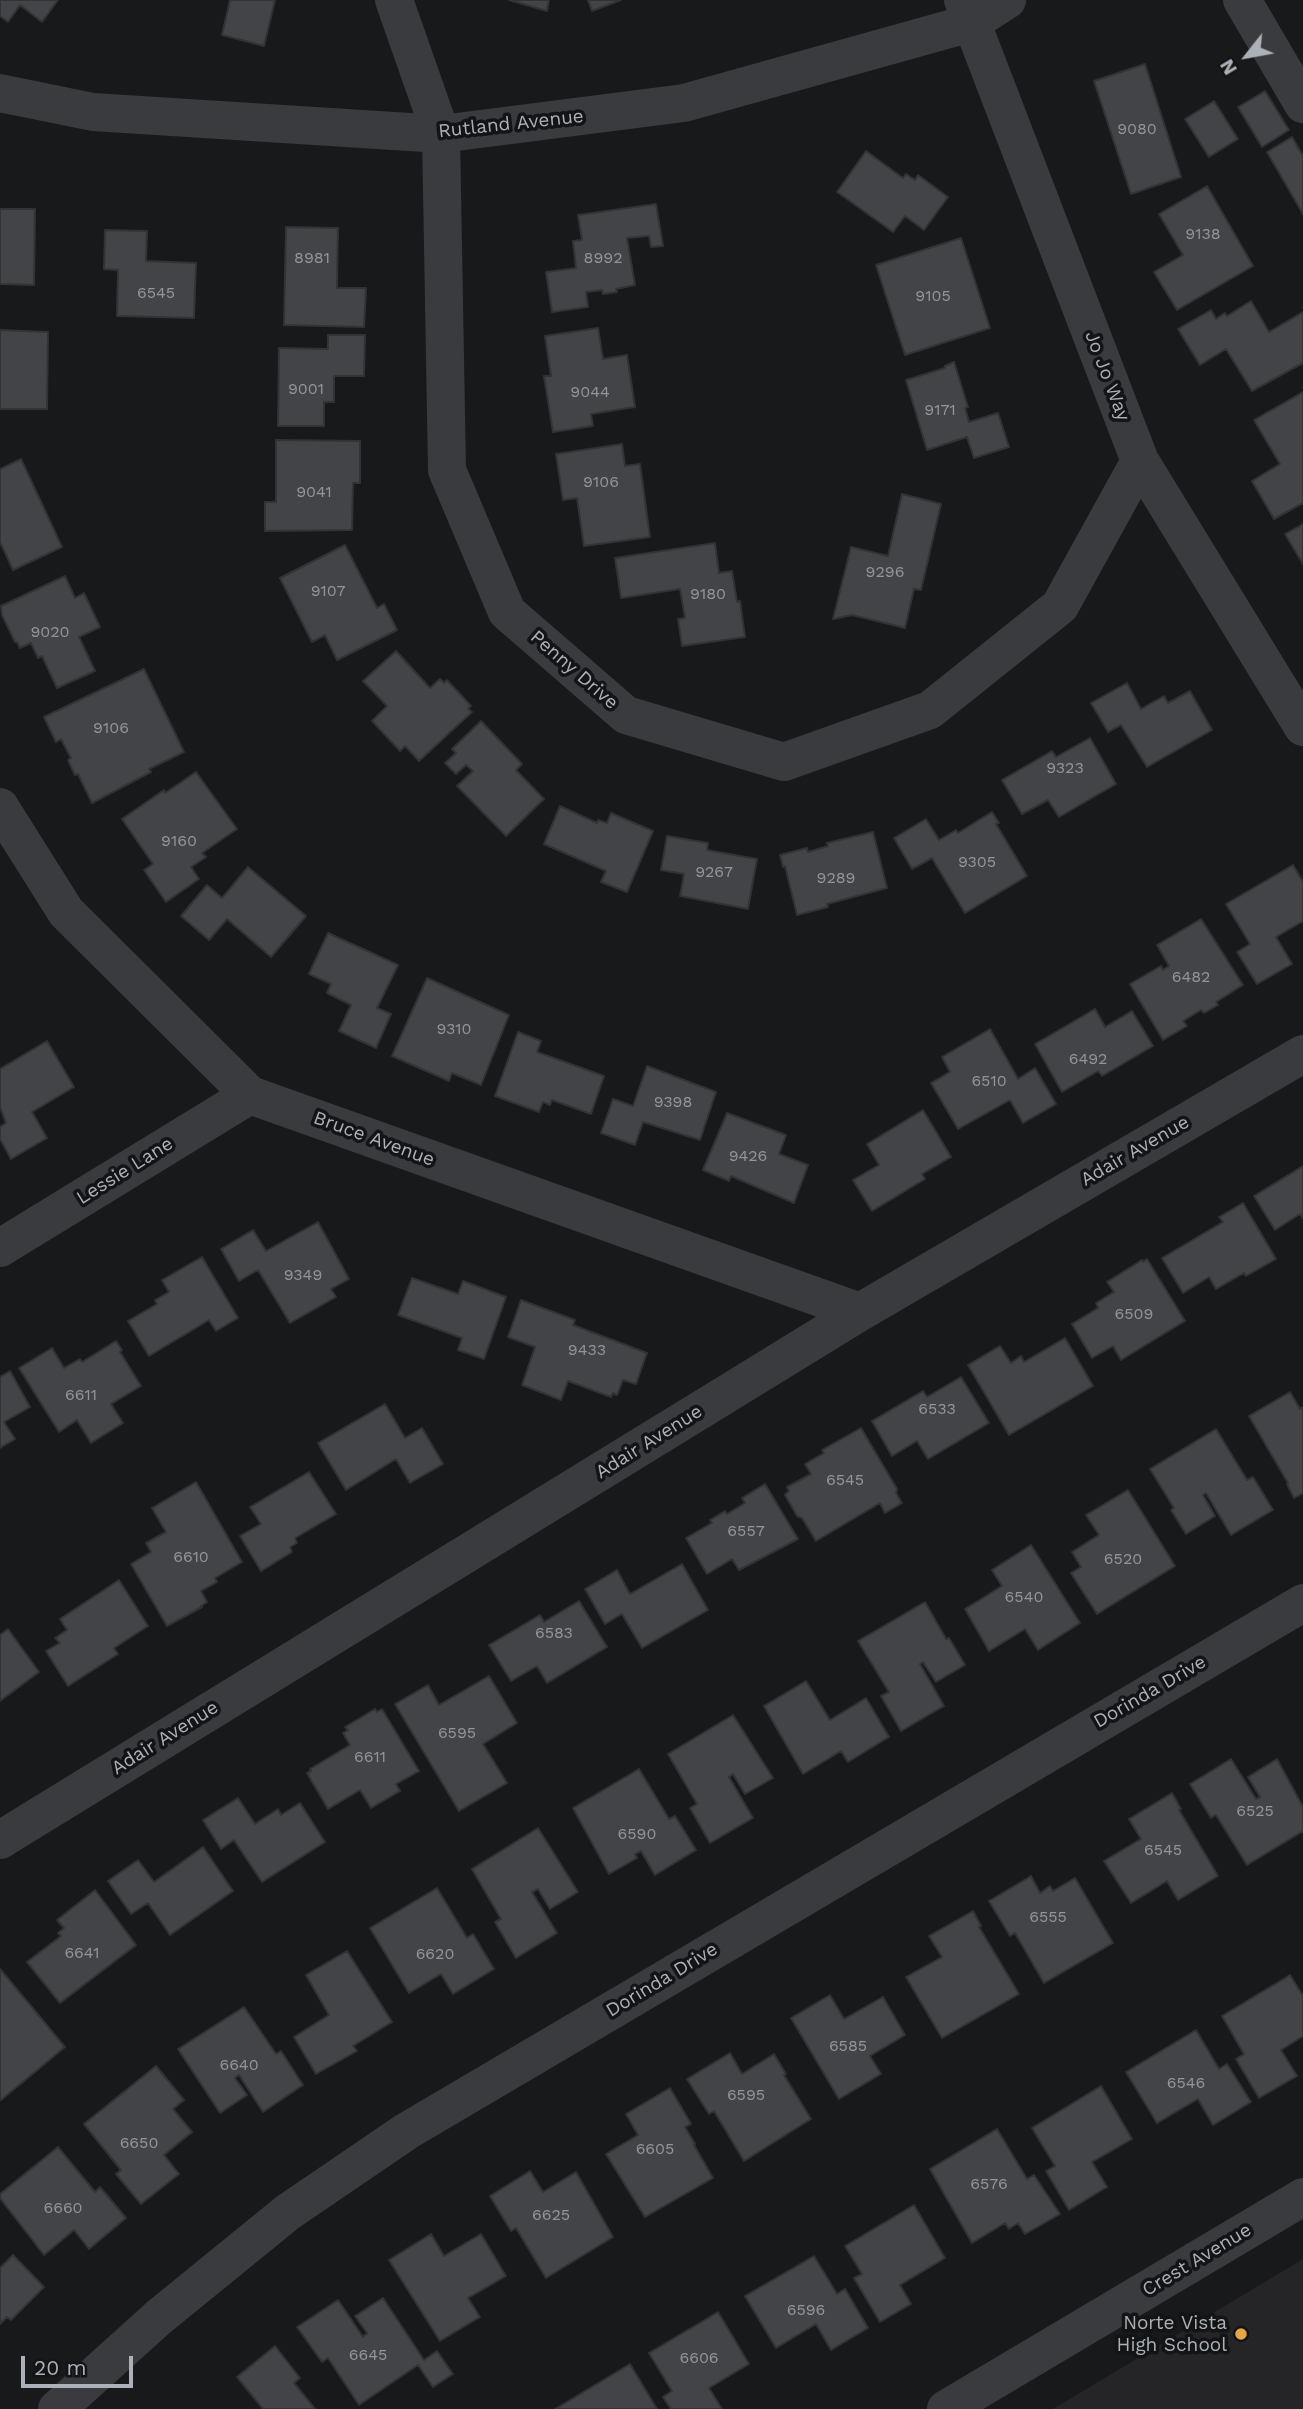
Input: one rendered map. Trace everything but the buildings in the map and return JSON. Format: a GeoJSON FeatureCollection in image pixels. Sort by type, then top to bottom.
{"type":"FeatureCollection","features":[{"type":"Feature","properties":{"kind":"street","name":"Penny Drive"},"geometry":{"type":"LineString","coordinates":[[394,0],[442,134],[447,470],[507,612],[626,715],[784,762],[930,710],[1060,606],[1140,461]]}},
{"type":"Feature","properties":{"kind":"street","name":"Rutland Avenue"},"geometry":{"type":"LineString","coordinates":[[0,93],[93,112],[442,134],[684,103],[1007,0]]}},
{"type":"Feature","properties":{"kind":"street"},"geometry":{"type":"LineString","coordinates":[[1242,0],[1303,104]]}},
{"type":"Feature","properties":{"kind":"street","name":"Jo Jo Way"},"geometry":{"type":"LineString","coordinates":[[967,11],[1140,461],[1303,727]]}},
{"type":"Feature","properties":{"kind":"street","name":"Bruce Avenue"},"geometry":{"type":"LineString","coordinates":[[0,807],[66,912],[250,1095],[860,1312]]}},
{"type":"Feature","properties":{"kind":"street","name":"Adair Avenue"},"geometry":{"type":"LineString","coordinates":[[0,1840],[860,1312],[1303,1054]]}},
{"type":"Feature","properties":{"kind":"street","name":"Lessie Lane"},"geometry":{"type":"LineString","coordinates":[[0,1248],[250,1095]]}},
{"type":"Feature","properties":{"kind":"street","name":"Dorinda Drive"},"geometry":{"type":"LineString","coordinates":[[57,2409],[159,2317],[288,2212],[407,2131],[1303,1603]]}},
{"type":"Feature","properties":{"kind":"street","name":"Crest Avenue"},"geometry":{"type":"LineString","coordinates":[[946,2409],[1303,2197]]}},
{"type":"Feature","properties":{"kind":"shaded area","name":"Norte Vista High School"},"geometry":{"type":"Polygon","coordinates":[[[1303,2259],[1303,2409],[1053,2409],[1303,2259]]]}},
{"type":"Feature","properties":{"kind":"place","name":"Norte Vista High School"},"geometry":{"type":"Point","coordinates":[1241,2334]}}]}
